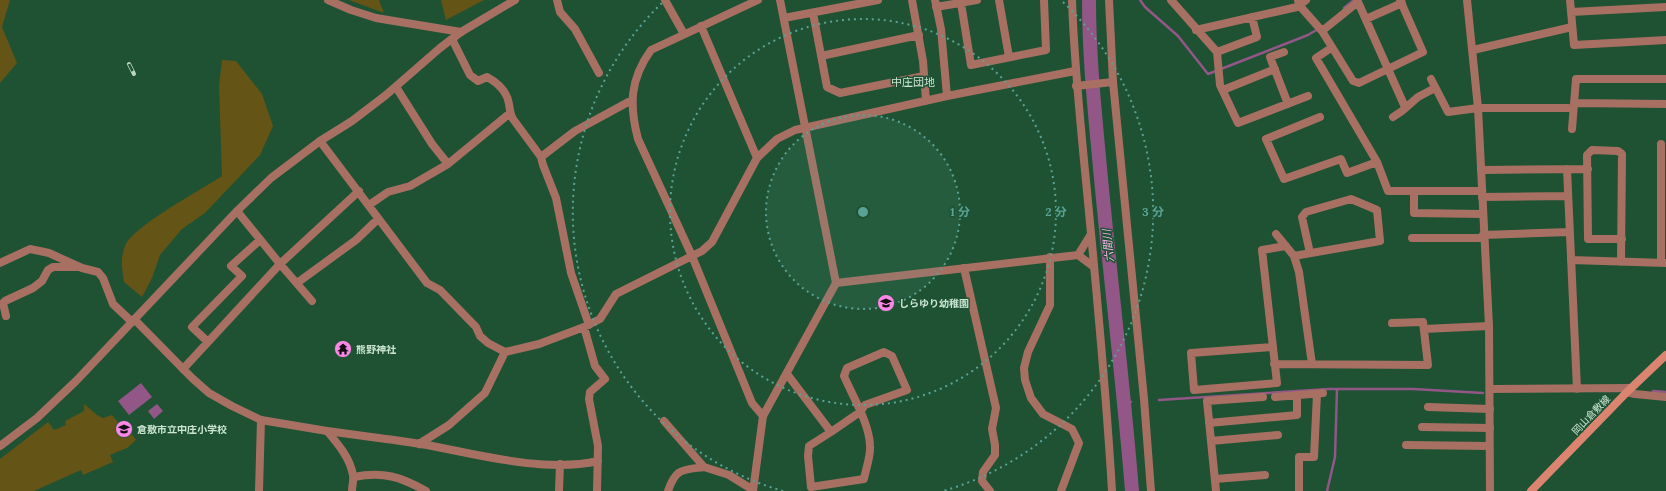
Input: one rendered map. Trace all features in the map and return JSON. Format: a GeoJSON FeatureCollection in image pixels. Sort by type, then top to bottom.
{"type":"FeatureCollection","features":[{"type":"Feature","properties":{"kind":"main road","name":"岡山倉敷線"},"geometry":{"type":"LineString","coordinates":[[1531,491],[1629,390],[1666,355]]}},
{"type":"Feature","properties":{"kind":"street"},"geometry":{"type":"LineString","coordinates":[[328,0],[351,10],[376,18],[461,32]]}},
{"type":"Feature","properties":{"kind":"street"},"geometry":{"type":"LineString","coordinates":[[0,446],[37,418],[76,381],[237,211],[271,178],[320,141],[352,121],[396,87],[461,32],[515,0]]}},
{"type":"Feature","properties":{"kind":"street"},"geometry":{"type":"LineString","coordinates":[[557,0],[560,12],[574,29],[599,73]]}},
{"type":"Feature","properties":{"kind":"street"},"geometry":{"type":"LineString","coordinates":[[665,0],[684,34]]}},
{"type":"Feature","properties":{"kind":"street"},"geometry":{"type":"LineString","coordinates":[[758,0],[651,50],[641,64],[635,82],[632,100],[633,120],[638,139],[692,256],[752,403],[763,416]]}},
{"type":"Feature","properties":{"kind":"street"},"geometry":{"type":"LineString","coordinates":[[668,491],[673,477],[683,469],[704,467],[729,475],[753,491],[763,416],[836,283],[780,0]]}},
{"type":"Feature","properties":{"kind":"street"},"geometry":{"type":"LineString","coordinates":[[784,18],[878,0]]}},
{"type":"Feature","properties":{"kind":"street"},"geometry":{"type":"LineString","coordinates":[[912,0],[919,35],[926,101]]}},
{"type":"Feature","properties":{"kind":"street"},"geometry":{"type":"LineString","coordinates":[[947,96],[941,29],[936,4],[961,3],[977,0]]}},
{"type":"Feature","properties":{"kind":"street"},"geometry":{"type":"LineString","coordinates":[[999,0],[1010,57]]}},
{"type":"Feature","properties":{"kind":"street"},"geometry":{"type":"LineString","coordinates":[[961,3],[972,65],[1046,50],[1044,0]]}},
{"type":"Feature","properties":{"kind":"street"},"geometry":{"type":"LineString","coordinates":[[1072,0],[1075,72],[1080,86],[1112,491]]}},
{"type":"Feature","properties":{"kind":"street"},"geometry":{"type":"LineString","coordinates":[[1109,0],[1113,82],[1144,399],[1151,491]]}},
{"type":"Feature","properties":{"kind":"street"},"geometry":{"type":"LineString","coordinates":[[1171,1],[1181,0]]}},
{"type":"Feature","properties":{"kind":"street"},"geometry":{"type":"LineString","coordinates":[[1467,0],[1473,50],[1482,170],[1489,326],[1490,491]]}},
{"type":"Feature","properties":{"kind":"street"},"geometry":{"type":"LineString","coordinates":[[1570,0],[1574,45],[1666,40]]}},
{"type":"Feature","properties":{"kind":"street"},"geometry":{"type":"LineString","coordinates":[[1171,1],[1217,52],[1220,85],[1238,123],[1308,96]]}},
{"type":"Feature","properties":{"kind":"street"},"geometry":{"type":"LineString","coordinates":[[1196,30],[1297,7],[1301,2],[1353,81],[1359,83],[1423,52],[1401,1],[1366,19]]}},
{"type":"Feature","properties":{"kind":"street"},"geometry":{"type":"LineString","coordinates":[[1320,29],[1358,2],[1405,107]]}},
{"type":"Feature","properties":{"kind":"street"},"geometry":{"type":"LineString","coordinates":[[1571,12],[1666,7]]}},
{"type":"Feature","properties":{"kind":"street"},"geometry":{"type":"LineString","coordinates":[[813,13],[827,87],[840,93],[924,76]]}},
{"type":"Feature","properties":{"kind":"street"},"geometry":{"type":"LineString","coordinates":[[1217,52],[1257,37],[1252,17]]}},
{"type":"Feature","properties":{"kind":"street"},"geometry":{"type":"LineString","coordinates":[[701,26],[757,158]]}},
{"type":"Feature","properties":{"kind":"street"},"geometry":{"type":"LineString","coordinates":[[1473,50],[1572,27]]}},
{"type":"Feature","properties":{"kind":"street"},"geometry":{"type":"LineString","coordinates":[[821,56],[919,35]]}},
{"type":"Feature","properties":{"kind":"street"},"geometry":{"type":"LineString","coordinates":[[452,40],[470,75],[478,81],[488,77],[497,83],[506,94],[510,113],[541,157],[556,198],[571,273],[586,326],[595,366],[605,378],[590,392],[589,399],[598,446],[597,491]]}},
{"type":"Feature","properties":{"kind":"street"},"geometry":{"type":"LineString","coordinates":[[1331,48],[1316,58],[1377,162],[1388,191],[1568,196]]}},
{"type":"Feature","properties":{"kind":"street"},"geometry":{"type":"LineString","coordinates":[[1284,52],[1270,57],[1288,104]]}},
{"type":"Feature","properties":{"kind":"street"},"geometry":{"type":"LineString","coordinates":[[1223,90],[1275,69]]}},
{"type":"Feature","properties":{"kind":"street"},"geometry":{"type":"LineString","coordinates":[[320,141],[427,283],[440,290],[476,327],[480,336],[488,343],[504,352],[539,344],[600,319],[616,294],[702,251],[712,242],[757,158],[777,139],[795,130],[947,96],[1075,72]]}},
{"type":"Feature","properties":{"kind":"street"},"geometry":{"type":"LineString","coordinates":[[1431,79],[1448,112],[1478,108],[1666,104]]}},
{"type":"Feature","properties":{"kind":"street"},"geometry":{"type":"LineString","coordinates":[[1572,129],[1571,105],[1576,79],[1666,80]]}},
{"type":"Feature","properties":{"kind":"street"},"geometry":{"type":"LineString","coordinates":[[1080,86],[1113,82]]}},
{"type":"Feature","properties":{"kind":"street"},"geometry":{"type":"LineString","coordinates":[[396,87],[432,144],[448,164]]}},
{"type":"Feature","properties":{"kind":"street"},"geometry":{"type":"LineString","coordinates":[[1393,117],[1418,97],[1435,88]]}},
{"type":"Feature","properties":{"kind":"street"},"geometry":{"type":"LineString","coordinates":[[541,157],[575,131],[632,100]]}},
{"type":"Feature","properties":{"kind":"street"},"geometry":{"type":"LineString","coordinates":[[368,205],[388,192],[410,186],[448,164],[510,113]]}},
{"type":"Feature","properties":{"kind":"street"},"geometry":{"type":"LineString","coordinates":[[1320,117],[1266,139],[1284,179],[1341,159],[1348,172],[1377,162]]}},
{"type":"Feature","properties":{"kind":"street"},"geometry":{"type":"LineString","coordinates":[[1571,260],[1664,263],[1661,144]]}},
{"type":"Feature","properties":{"kind":"street"},"geometry":{"type":"LineString","coordinates":[[1621,262],[1622,239],[1622,154],[1618,151],[1592,150],[1587,155],[1588,239],[1622,239]]}},
{"type":"Feature","properties":{"kind":"street"},"geometry":{"type":"LineString","coordinates":[[1567,169],[1577,389]]}},
{"type":"Feature","properties":{"kind":"street"},"geometry":{"type":"LineString","coordinates":[[1482,170],[1588,169]]}},
{"type":"Feature","properties":{"kind":"street"},"geometry":{"type":"LineString","coordinates":[[183,369],[280,264],[359,191]]}},
{"type":"Feature","properties":{"kind":"street"},"geometry":{"type":"LineString","coordinates":[[1414,191],[1414,213],[1483,214]]}},
{"type":"Feature","properties":{"kind":"street"},"geometry":{"type":"LineString","coordinates":[[1294,256],[1380,241],[1377,210],[1351,199],[1306,212],[1302,217],[1310,253]]}},
{"type":"Feature","properties":{"kind":"street"},"geometry":{"type":"LineString","coordinates":[[237,211],[312,301]]}},
{"type":"Feature","properties":{"kind":"street"},"geometry":{"type":"LineString","coordinates":[[297,283],[356,240],[378,219]]}},
{"type":"Feature","properties":{"kind":"street"},"geometry":{"type":"LineString","coordinates":[[1412,238],[1570,232]]}},
{"type":"Feature","properties":{"kind":"street"},"geometry":{"type":"LineString","coordinates":[[1078,255],[1091,234]]}},
{"type":"Feature","properties":{"kind":"street"},"geometry":{"type":"LineString","coordinates":[[1276,234],[1294,256],[1299,272],[1312,364]]}},
{"type":"Feature","properties":{"kind":"street"},"geometry":{"type":"LineString","coordinates":[[208,342],[192,327],[242,276],[232,266],[260,240]]}},
{"type":"Feature","properties":{"kind":"street"},"geometry":{"type":"LineString","coordinates":[[1273,347],[1191,353],[1194,390],[1277,383],[1274,364],[1273,347],[1262,250],[1286,246]]}},
{"type":"Feature","properties":{"kind":"street"},"geometry":{"type":"LineString","coordinates":[[0,263],[30,249],[49,253],[82,268],[98,272],[103,278],[113,304],[133,320],[209,393],[261,420],[419,444],[535,465],[589,463],[598,461]]}},
{"type":"Feature","properties":{"kind":"street"},"geometry":{"type":"LineString","coordinates":[[836,283],[1078,255],[1094,267]]}},
{"type":"Feature","properties":{"kind":"street"},"geometry":{"type":"LineString","coordinates":[[1050,258],[1050,305],[1028,352],[1024,368],[1025,380],[1031,398],[1043,414],[1072,429],[1079,443],[1061,491]]}},
{"type":"Feature","properties":{"kind":"street"},"geometry":{"type":"LineString","coordinates":[[6,316],[3,303],[33,288],[42,281],[48,270],[53,267],[82,268]]}},
{"type":"Feature","properties":{"kind":"street"},"geometry":{"type":"LineString","coordinates":[[964,268],[996,408],[992,429],[995,455],[987,464],[983,472],[982,481],[990,491]]}},
{"type":"Feature","properties":{"kind":"street"},"geometry":{"type":"LineString","coordinates":[[1274,364],[1428,365],[1423,322],[1392,323]]}},
{"type":"Feature","properties":{"kind":"street"},"geometry":{"type":"LineString","coordinates":[[1424,329],[1489,326]]}},
{"type":"Feature","properties":{"kind":"street"},"geometry":{"type":"LineString","coordinates":[[419,444],[449,425],[485,393],[504,352]]}},
{"type":"Feature","properties":{"kind":"street"},"geometry":{"type":"LineString","coordinates":[[860,412],[809,446],[808,456],[811,489],[864,479],[870,447],[869,435],[860,412],[844,376],[847,368],[884,352],[892,356],[908,390],[865,406],[860,412]]}},
{"type":"Feature","properties":{"kind":"street"},"geometry":{"type":"LineString","coordinates":[[787,374],[831,432]]}},
{"type":"Feature","properties":{"kind":"street"},"geometry":{"type":"LineString","coordinates":[[1490,388],[1629,390],[1635,394],[1666,397]]}},
{"type":"Feature","properties":{"kind":"street"},"geometry":{"type":"LineString","coordinates":[[1275,396],[1320,393],[1314,457],[1299,457],[1299,491]]}},
{"type":"Feature","properties":{"kind":"street"},"geometry":{"type":"LineString","coordinates":[[1209,423],[1297,415],[1297,395]]}},
{"type":"Feature","properties":{"kind":"street"},"geometry":{"type":"LineString","coordinates":[[1216,491],[1207,401],[1263,397]]}},
{"type":"Feature","properties":{"kind":"street"},"geometry":{"type":"LineString","coordinates":[[1428,407],[1490,409]]}},
{"type":"Feature","properties":{"kind":"street"},"geometry":{"type":"LineString","coordinates":[[259,491],[261,420]]}},
{"type":"Feature","properties":{"kind":"street"},"geometry":{"type":"LineString","coordinates":[[664,421],[704,467]]}},
{"type":"Feature","properties":{"kind":"street"},"geometry":{"type":"LineString","coordinates":[[1422,427],[1490,428]]}},
{"type":"Feature","properties":{"kind":"street"},"geometry":{"type":"LineString","coordinates":[[327,431],[339,445],[349,462],[354,476],[352,491]]}},
{"type":"Feature","properties":{"kind":"street"},"geometry":{"type":"LineString","coordinates":[[1211,441],[1278,435]]}},
{"type":"Feature","properties":{"kind":"street"},"geometry":{"type":"LineString","coordinates":[[1406,445],[1489,446]]}},
{"type":"Feature","properties":{"kind":"street"},"geometry":{"type":"LineString","coordinates":[[559,491],[560,464]]}},
{"type":"Feature","properties":{"kind":"street"},"geometry":{"type":"LineString","coordinates":[[354,476],[366,474],[388,474],[408,481],[426,491]]}},
{"type":"Feature","properties":{"kind":"street"},"geometry":{"type":"LineString","coordinates":[[1215,479],[1265,475]]}},
{"type":"Feature","properties":{"kind":"shaded area"},"geometry":{"type":"Polygon","coordinates":[[[0,0],[10,0],[2,27],[17,63],[0,83],[0,0]]]}},
{"type":"Feature","properties":{"kind":"shaded area"},"geometry":{"type":"Polygon","coordinates":[[[349,0],[379,0],[384,13],[349,0]]]}},
{"type":"Feature","properties":{"kind":"shaded area"},"geometry":{"type":"Polygon","coordinates":[[[441,0],[484,0],[446,20],[441,0]]]}},
{"type":"Feature","properties":{"kind":"shaded area"},"geometry":{"type":"Polygon","coordinates":[[[222,60],[236,61],[262,94],[273,126],[260,155],[205,213],[182,229],[160,255],[152,278],[142,297],[124,282],[122,260],[125,246],[131,238],[154,219],[222,176],[219,86],[222,60]]]}},
{"type":"Feature","properties":{"kind":"shaded area"},"geometry":{"type":"Polygon","coordinates":[[[141,383],[152,397],[129,415],[118,401],[141,383]]]}},
{"type":"Feature","properties":{"kind":"shaded area"},"geometry":{"type":"Polygon","coordinates":[[[84,404],[103,418],[112,415],[122,427],[125,424],[136,440],[127,448],[110,455],[113,462],[83,475],[81,470],[34,491],[0,491],[0,459],[48,422],[54,430],[66,425],[65,421],[84,411],[84,404]]]}},
{"type":"Feature","properties":{"kind":"shaded area"},"geometry":{"type":"Polygon","coordinates":[[[157,404],[163,411],[154,419],[148,411],[157,404]]]}},
{"type":"Feature","properties":{"kind":"waterway","name":"六間川"},"geometry":{"type":"LineString","coordinates":[[1089,0],[1095,118],[1132,491]]}},
{"type":"Feature","properties":{"kind":"waterway"},"geometry":{"type":"LineString","coordinates":[[1140,0],[1145,7],[1178,36],[1208,74],[1216,71]]}},
{"type":"Feature","properties":{"kind":"waterway"},"geometry":{"type":"LineString","coordinates":[[1344,8],[1354,0]]}},
{"type":"Feature","properties":{"kind":"waterway"},"geometry":{"type":"LineString","coordinates":[[1221,69],[1308,35],[1318,29]]}},
{"type":"Feature","properties":{"kind":"waterway"},"geometry":{"type":"LineString","coordinates":[[1159,400],[1329,389],[1413,389],[1483,393]]}},
{"type":"Feature","properties":{"kind":"waterway"},"geometry":{"type":"LineString","coordinates":[[1327,491],[1335,457],[1337,389]]}},
{"type":"Feature","properties":{"kind":"waterway"},"geometry":{"type":"LineString","coordinates":[[1653,391],[1666,392]]}},
{"type":"Feature","properties":{"kind":"waterway","name":"六間川"},"geometry":{"type":"LineString","coordinates":[[1124,403],[1131,402]]}},
{"type":"Feature","properties":{"kind":"railway"},"geometry":{"type":"LineString","coordinates":[[129,64],[134,74]]}},
{"type":"Feature","properties":{"kind":"place","name":"しらゆり幼稚園"},"geometry":{"type":"Point","coordinates":[886,303]}},
{"type":"Feature","properties":{"kind":"place","name":"熊野神社"},"geometry":{"type":"Point","coordinates":[343,349]}},
{"type":"Feature","properties":{"kind":"place","name":"倉敷市立中庄小学校"},"geometry":{"type":"Point","coordinates":[124,429]}},
{"type":"Feature","properties":{"kind":"district","name":"中庄団地"},"geometry":{"type":"Point","coordinates":[913,82]}}]}
